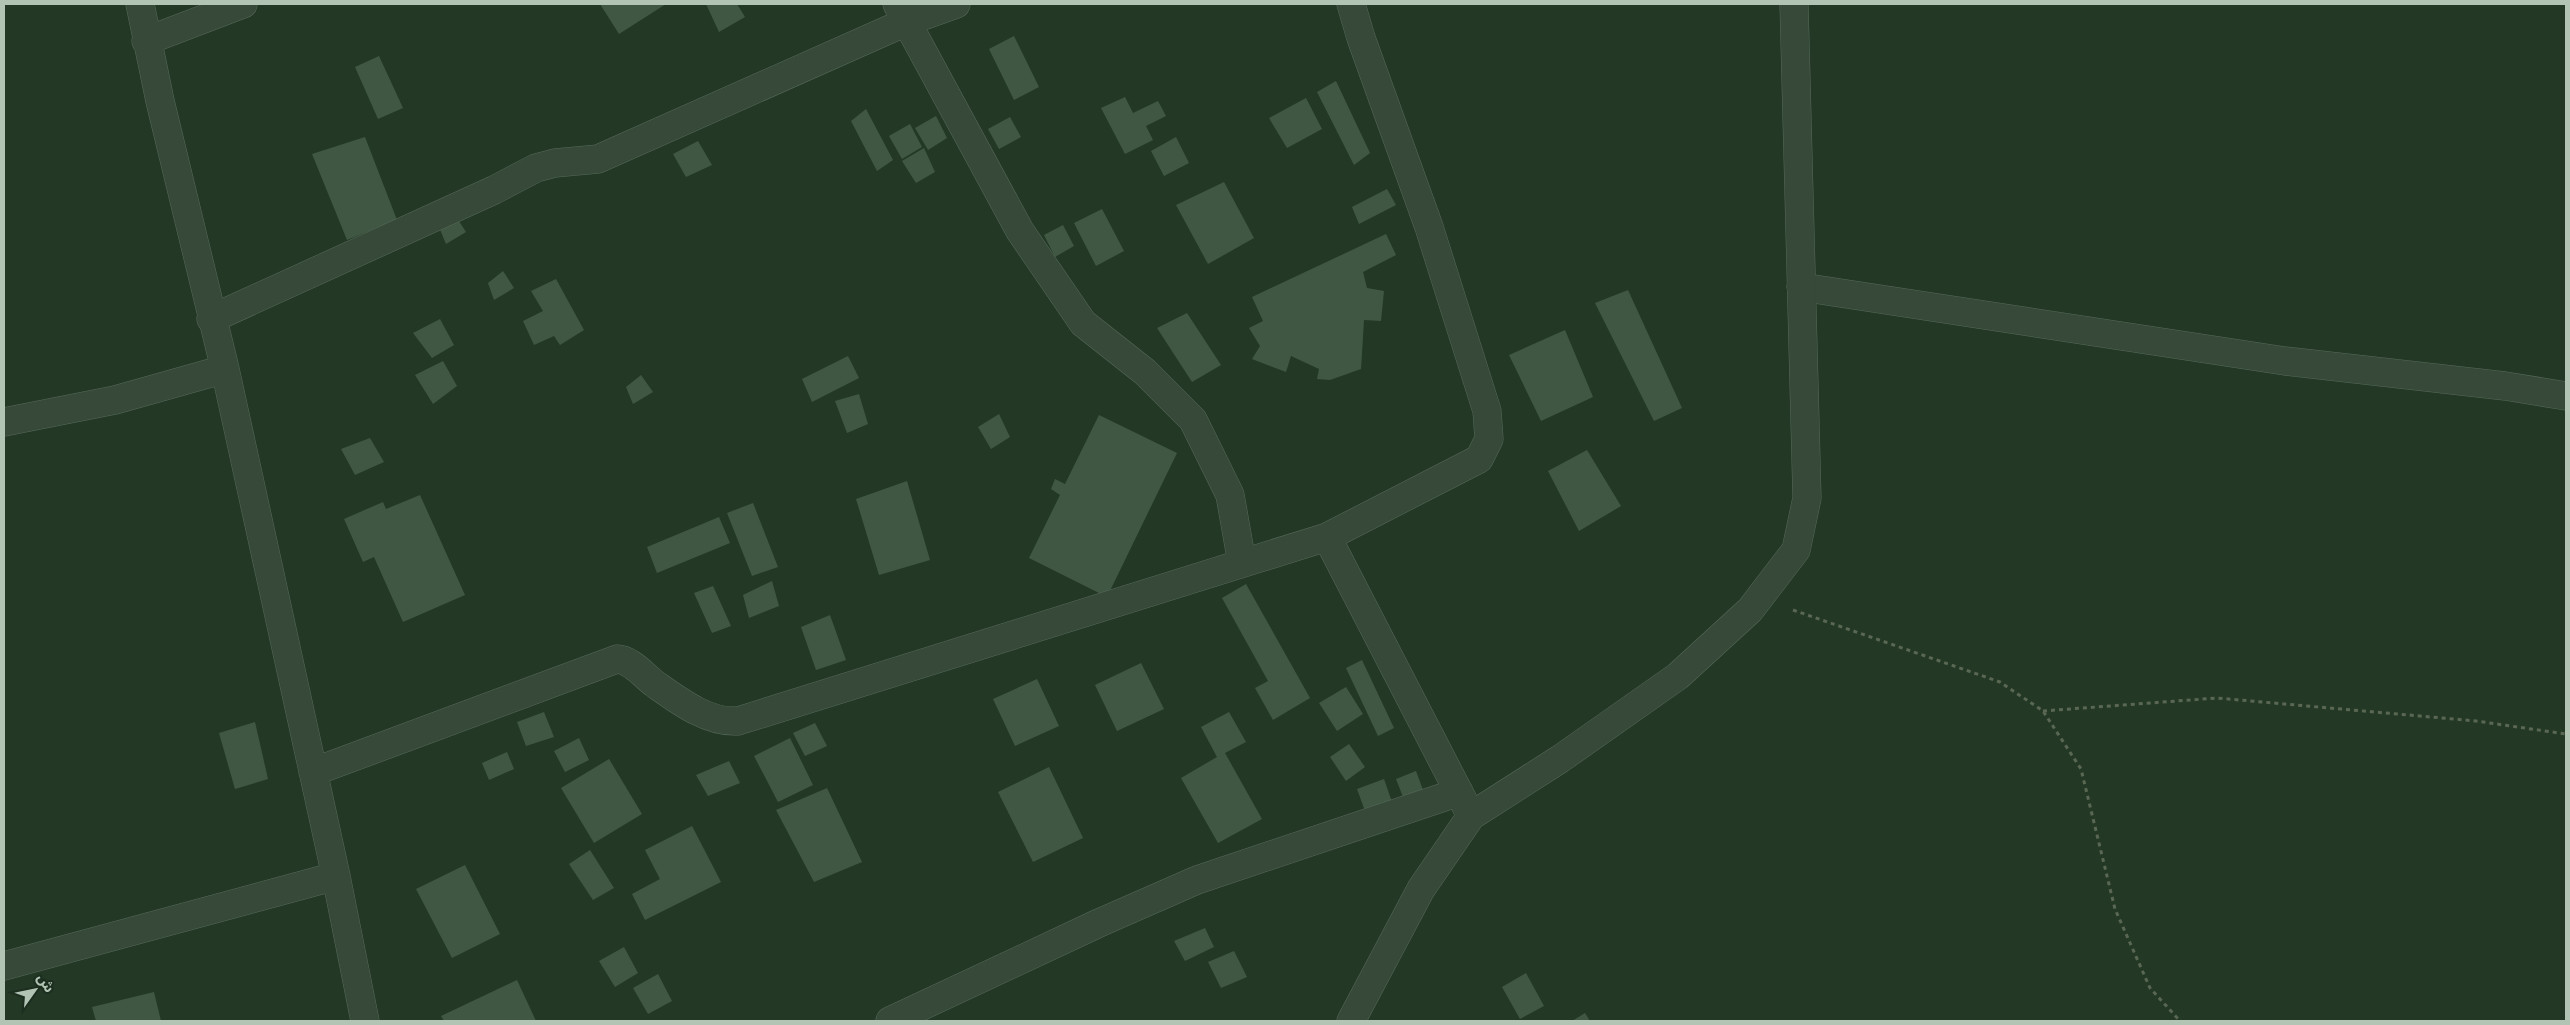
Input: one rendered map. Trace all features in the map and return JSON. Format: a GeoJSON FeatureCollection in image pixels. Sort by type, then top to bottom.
{"type":"FeatureCollection","features":[{"type":"Feature","properties":{"kind":"street"},"geometry":{"type":"LineString","coordinates":[[140,4],[146,41],[211,319],[225,369],[336,876],[365,1021]]}},
{"type":"Feature","properties":{"kind":"street"},"geometry":{"type":"LineString","coordinates":[[146,41],[243,4]]}},
{"type":"Feature","properties":{"kind":"street"},"geometry":{"type":"LineString","coordinates":[[211,319],[494,190],[536,168],[555,163],[598,159],[902,13],[956,4]]}},
{"type":"Feature","properties":{"kind":"street"},"geometry":{"type":"LineString","coordinates":[[313,772],[617,660],[628,662],[656,684],[708,717],[724,722],[738,722],[1327,537],[1479,459],[1489,439],[1487,411],[1435,245],[1361,38],[1351,4]]}},
{"type":"Feature","properties":{"kind":"street"},"geometry":{"type":"LineString","coordinates":[[890,1021],[1099,923],[1197,880],[1465,804],[1560,758],[1678,676],[1750,610],[1796,550],[1807,498],[1794,4]]}},
{"type":"Feature","properties":{"kind":"street"},"geometry":{"type":"LineString","coordinates":[[902,13],[1020,231],[1083,323],[1145,372],[1194,420],[1230,495],[1242,563]]}},
{"type":"Feature","properties":{"kind":"street"},"geometry":{"type":"LineString","coordinates":[[1801,287],[2286,361],[2505,386],[2566,396]]}},
{"type":"Feature","properties":{"kind":"street"},"geometry":{"type":"LineString","coordinates":[[4,422],[115,400],[225,369]]}},
{"type":"Feature","properties":{"kind":"street"},"geometry":{"type":"LineString","coordinates":[[1327,537],[1465,804]]}},
{"type":"Feature","properties":{"kind":"street"},"geometry":{"type":"LineString","coordinates":[[1351,1021],[1465,804]]}},
{"type":"Feature","properties":{"kind":"street"},"geometry":{"type":"LineString","coordinates":[[4,966],[336,876]]}},
{"type":"Feature","properties":{"kind":"path"},"geometry":{"type":"LineString","coordinates":[[1750,610],[1794,610],[1908,648],[2000,682],[2043,711],[2080,770],[2116,909],[2150,988],[2180,1021]]}},
{"type":"Feature","properties":{"kind":"path"},"geometry":{"type":"LineString","coordinates":[[2043,711],[2217,698],[2476,721],[2566,734]]}},
{"type":"Feature","properties":{"kind":"building"},"geometry":{"type":"Polygon","coordinates":[[[600,4],[666,4],[619,34],[600,4]]]}},
{"type":"Feature","properties":{"kind":"building"},"geometry":{"type":"Polygon","coordinates":[[[706,4],[737,4],[745,17],[719,32],[706,4]]]}},
{"type":"Feature","properties":{"kind":"building"},"geometry":{"type":"Polygon","coordinates":[[[1014,36],[1039,87],[1014,100],[989,49],[1014,36]]]}},
{"type":"Feature","properties":{"kind":"building"},"geometry":{"type":"Polygon","coordinates":[[[379,56],[403,108],[378,119],[355,67],[379,56]]]}},
{"type":"Feature","properties":{"kind":"building"},"geometry":{"type":"Polygon","coordinates":[[[1336,81],[1370,153],[1354,165],[1317,92],[1336,81]]]}},
{"type":"Feature","properties":{"kind":"building"},"geometry":{"type":"Polygon","coordinates":[[[1125,97],[1133,113],[1158,101],[1166,116],[1146,126],[1153,140],[1125,154],[1101,108],[1125,97]]]}},
{"type":"Feature","properties":{"kind":"building"},"geometry":{"type":"Polygon","coordinates":[[[1306,98],[1322,129],[1287,148],[1269,118],[1306,98]]]}},
{"type":"Feature","properties":{"kind":"building"},"geometry":{"type":"Polygon","coordinates":[[[866,109],[893,160],[877,171],[851,121],[866,109]]]}},
{"type":"Feature","properties":{"kind":"building"},"geometry":{"type":"Polygon","coordinates":[[[936,116],[947,138],[928,150],[915,128],[936,116]]]}},
{"type":"Feature","properties":{"kind":"building"},"geometry":{"type":"Polygon","coordinates":[[[1010,117],[1021,137],[999,149],[988,129],[1010,117]]]}},
{"type":"Feature","properties":{"kind":"building"},"geometry":{"type":"Polygon","coordinates":[[[910,124],[922,147],[902,159],[889,136],[910,124]]]}},
{"type":"Feature","properties":{"kind":"building"},"geometry":{"type":"Polygon","coordinates":[[[365,137],[397,220],[347,240],[312,154],[365,137]]]}},
{"type":"Feature","properties":{"kind":"building"},"geometry":{"type":"Polygon","coordinates":[[[1176,137],[1189,163],[1164,176],[1151,151],[1176,137]]]}},
{"type":"Feature","properties":{"kind":"building"},"geometry":{"type":"Polygon","coordinates":[[[698,141],[712,165],[686,177],[673,154],[698,141]]]}},
{"type":"Feature","properties":{"kind":"building"},"geometry":{"type":"Polygon","coordinates":[[[924,148],[935,172],[916,183],[902,161],[924,148]]]}},
{"type":"Feature","properties":{"kind":"building"},"geometry":{"type":"Polygon","coordinates":[[[1224,182],[1254,238],[1208,264],[1176,205],[1224,182]]]}},
{"type":"Feature","properties":{"kind":"building"},"geometry":{"type":"Polygon","coordinates":[[[1387,189],[1396,205],[1359,224],[1352,207],[1387,189]]]}},
{"type":"Feature","properties":{"kind":"building"},"geometry":{"type":"Polygon","coordinates":[[[1102,209],[1124,251],[1096,266],[1074,223],[1102,209]]]}},
{"type":"Feature","properties":{"kind":"building"},"geometry":{"type":"Polygon","coordinates":[[[455,215],[466,232],[446,244],[439,227],[455,215]]]}},
{"type":"Feature","properties":{"kind":"building"},"geometry":{"type":"Polygon","coordinates":[[[1063,225],[1074,246],[1055,257],[1044,235],[1063,225]]]}},
{"type":"Feature","properties":{"kind":"building"},"geometry":{"type":"Polygon","coordinates":[[[1386,234],[1396,255],[1363,272],[1367,288],[1384,291],[1381,321],[1364,320],[1361,369],[1330,380],[1317,379],[1319,369],[1291,356],[1286,372],[1252,359],[1260,346],[1249,328],[1263,321],[1252,297],[1386,234]]]}},
{"type":"Feature","properties":{"kind":"building"},"geometry":{"type":"Polygon","coordinates":[[[503,271],[514,288],[494,300],[488,283],[503,271]]]}},
{"type":"Feature","properties":{"kind":"building"},"geometry":{"type":"Polygon","coordinates":[[[556,279],[584,330],[560,345],[554,336],[534,345],[523,321],[543,311],[531,291],[556,279]]]}},
{"type":"Feature","properties":{"kind":"building"},"geometry":{"type":"Polygon","coordinates":[[[1628,290],[1682,408],[1654,421],[1595,303],[1628,290]]]}},
{"type":"Feature","properties":{"kind":"building"},"geometry":{"type":"Polygon","coordinates":[[[1187,313],[1221,365],[1192,382],[1157,328],[1187,313]]]}},
{"type":"Feature","properties":{"kind":"building"},"geometry":{"type":"Polygon","coordinates":[[[440,319],[454,345],[432,358],[413,333],[440,319]]]}},
{"type":"Feature","properties":{"kind":"building"},"geometry":{"type":"Polygon","coordinates":[[[1565,330],[1593,397],[1541,421],[1509,355],[1565,330]]]}},
{"type":"Feature","properties":{"kind":"building"},"geometry":{"type":"Polygon","coordinates":[[[848,356],[859,378],[812,402],[802,379],[848,356]]]}},
{"type":"Feature","properties":{"kind":"building"},"geometry":{"type":"Polygon","coordinates":[[[443,361],[457,386],[433,404],[415,375],[443,361]]]}},
{"type":"Feature","properties":{"kind":"building"},"geometry":{"type":"Polygon","coordinates":[[[641,375],[653,392],[633,404],[626,387],[641,375]]]}},
{"type":"Feature","properties":{"kind":"building"},"geometry":{"type":"Polygon","coordinates":[[[859,394],[868,424],[847,433],[835,401],[859,394]]]}},
{"type":"Feature","properties":{"kind":"building"},"geometry":{"type":"Polygon","coordinates":[[[999,414],[1010,437],[991,449],[978,427],[999,414]]]}},
{"type":"Feature","properties":{"kind":"building"},"geometry":{"type":"Polygon","coordinates":[[[1099,415],[1177,453],[1107,597],[1029,558],[1060,495],[1051,489],[1055,479],[1065,484],[1099,415]]]}},
{"type":"Feature","properties":{"kind":"building"},"geometry":{"type":"Polygon","coordinates":[[[370,438],[384,462],[355,475],[341,449],[370,438]]]}},
{"type":"Feature","properties":{"kind":"building"},"geometry":{"type":"Polygon","coordinates":[[[1587,450],[1621,506],[1579,531],[1548,471],[1587,450]]]}},
{"type":"Feature","properties":{"kind":"building"},"geometry":{"type":"Polygon","coordinates":[[[907,481],[930,560],[879,575],[856,499],[907,481]]]}},
{"type":"Feature","properties":{"kind":"building"},"geometry":{"type":"Polygon","coordinates":[[[420,495],[465,595],[403,622],[374,557],[363,562],[344,519],[383,502],[386,509],[420,495]]]}},
{"type":"Feature","properties":{"kind":"building"},"geometry":{"type":"Polygon","coordinates":[[[753,503],[778,567],[752,576],[727,513],[753,503]]]}},
{"type":"Feature","properties":{"kind":"building"},"geometry":{"type":"Polygon","coordinates":[[[719,517],[730,543],[657,573],[647,547],[719,517]]]}},
{"type":"Feature","properties":{"kind":"building"},"geometry":{"type":"Polygon","coordinates":[[[772,581],[779,606],[749,618],[743,595],[772,581]]]}},
{"type":"Feature","properties":{"kind":"building"},"geometry":{"type":"Polygon","coordinates":[[[1246,584],[1310,698],[1273,720],[1255,688],[1268,681],[1222,598],[1246,584]]]}},
{"type":"Feature","properties":{"kind":"building"},"geometry":{"type":"Polygon","coordinates":[[[713,586],[731,626],[712,633],[694,593],[713,586]]]}},
{"type":"Feature","properties":{"kind":"building"},"geometry":{"type":"Polygon","coordinates":[[[830,615],[846,660],[816,670],[801,627],[830,615]]]}},
{"type":"Feature","properties":{"kind":"building"},"geometry":{"type":"Polygon","coordinates":[[[1362,660],[1394,728],[1378,736],[1346,668],[1362,660]]]}},
{"type":"Feature","properties":{"kind":"building"},"geometry":{"type":"Polygon","coordinates":[[[1141,663],[1164,709],[1117,731],[1095,685],[1141,663]]]}},
{"type":"Feature","properties":{"kind":"building"},"geometry":{"type":"Polygon","coordinates":[[[1037,679],[1059,726],[1015,746],[993,699],[1037,679]]]}},
{"type":"Feature","properties":{"kind":"building"},"geometry":{"type":"Polygon","coordinates":[[[1346,687],[1363,714],[1337,731],[1319,703],[1346,687]]]}},
{"type":"Feature","properties":{"kind":"building"},"geometry":{"type":"Polygon","coordinates":[[[544,712],[554,737],[526,746],[517,722],[544,712]]]}},
{"type":"Feature","properties":{"kind":"building"},"geometry":{"type":"Polygon","coordinates":[[[1229,712],[1246,742],[1225,753],[1262,819],[1218,843],[1181,778],[1217,757],[1201,727],[1229,712]]]}},
{"type":"Feature","properties":{"kind":"building"},"geometry":{"type":"Polygon","coordinates":[[[255,722],[268,779],[235,789],[219,733],[255,722]]]}},
{"type":"Feature","properties":{"kind":"building"},"geometry":{"type":"Polygon","coordinates":[[[815,723],[827,746],[805,756],[793,733],[815,723]]]}},
{"type":"Feature","properties":{"kind":"building"},"geometry":{"type":"Polygon","coordinates":[[[579,738],[589,760],[565,772],[554,751],[579,738]]]}},
{"type":"Feature","properties":{"kind":"building"},"geometry":{"type":"Polygon","coordinates":[[[790,738],[813,785],[778,802],[754,756],[790,738]]]}},
{"type":"Feature","properties":{"kind":"building"},"geometry":{"type":"Polygon","coordinates":[[[1349,744],[1365,767],[1346,781],[1330,757],[1349,744]]]}},
{"type":"Feature","properties":{"kind":"building"},"geometry":{"type":"Polygon","coordinates":[[[507,752],[514,769],[489,780],[482,763],[507,752]]]}},
{"type":"Feature","properties":{"kind":"building"},"geometry":{"type":"Polygon","coordinates":[[[609,759],[642,814],[594,843],[561,788],[609,759]]]}},
{"type":"Feature","properties":{"kind":"building"},"geometry":{"type":"Polygon","coordinates":[[[729,761],[740,783],[708,796],[696,775],[729,761]]]}},
{"type":"Feature","properties":{"kind":"building"},"geometry":{"type":"Polygon","coordinates":[[[1049,767],[1083,838],[1033,862],[998,792],[1049,767]]]}},
{"type":"Feature","properties":{"kind":"building"},"geometry":{"type":"Polygon","coordinates":[[[1416,771],[1423,790],[1403,797],[1396,779],[1416,771]]]}},
{"type":"Feature","properties":{"kind":"building"},"geometry":{"type":"Polygon","coordinates":[[[1384,779],[1392,802],[1365,811],[1357,789],[1384,779]]]}},
{"type":"Feature","properties":{"kind":"building"},"geometry":{"type":"Polygon","coordinates":[[[827,788],[862,862],[814,882],[776,810],[827,788]]]}},
{"type":"Feature","properties":{"kind":"building"},"geometry":{"type":"Polygon","coordinates":[[[692,826],[721,882],[645,920],[632,894],[660,879],[645,850],[692,826]]]}},
{"type":"Feature","properties":{"kind":"building"},"geometry":{"type":"Polygon","coordinates":[[[590,850],[614,888],[593,900],[569,864],[590,850]]]}},
{"type":"Feature","properties":{"kind":"building"},"geometry":{"type":"Polygon","coordinates":[[[465,865],[500,934],[452,958],[416,889],[465,865]]]}},
{"type":"Feature","properties":{"kind":"building"},"geometry":{"type":"Polygon","coordinates":[[[1205,928],[1214,947],[1185,961],[1174,941],[1205,928]]]}},
{"type":"Feature","properties":{"kind":"building"},"geometry":{"type":"Polygon","coordinates":[[[624,947],[638,973],[615,987],[599,961],[624,947]]]}},
{"type":"Feature","properties":{"kind":"building"},"geometry":{"type":"Polygon","coordinates":[[[1234,951],[1247,977],[1221,988],[1208,962],[1234,951]]]}},
{"type":"Feature","properties":{"kind":"building"},"geometry":{"type":"Polygon","coordinates":[[[1526,973],[1544,1006],[1520,1019],[1502,987],[1526,973]]]}},
{"type":"Feature","properties":{"kind":"building"},"geometry":{"type":"Polygon","coordinates":[[[658,974],[672,1001],[648,1014],[633,988],[658,974]]]}},
{"type":"Feature","properties":{"kind":"building"},"geometry":{"type":"Polygon","coordinates":[[[517,980],[536,1021],[444,1021],[441,1016],[517,980]]]}},
{"type":"Feature","properties":{"kind":"building"},"geometry":{"type":"Polygon","coordinates":[[[154,992],[161,1021],[96,1021],[92,1007],[154,992]]]}},
{"type":"Feature","properties":{"kind":"building"},"geometry":{"type":"Polygon","coordinates":[[[1585,1013],[1590,1021],[1572,1021],[1585,1013]]]}}]}
